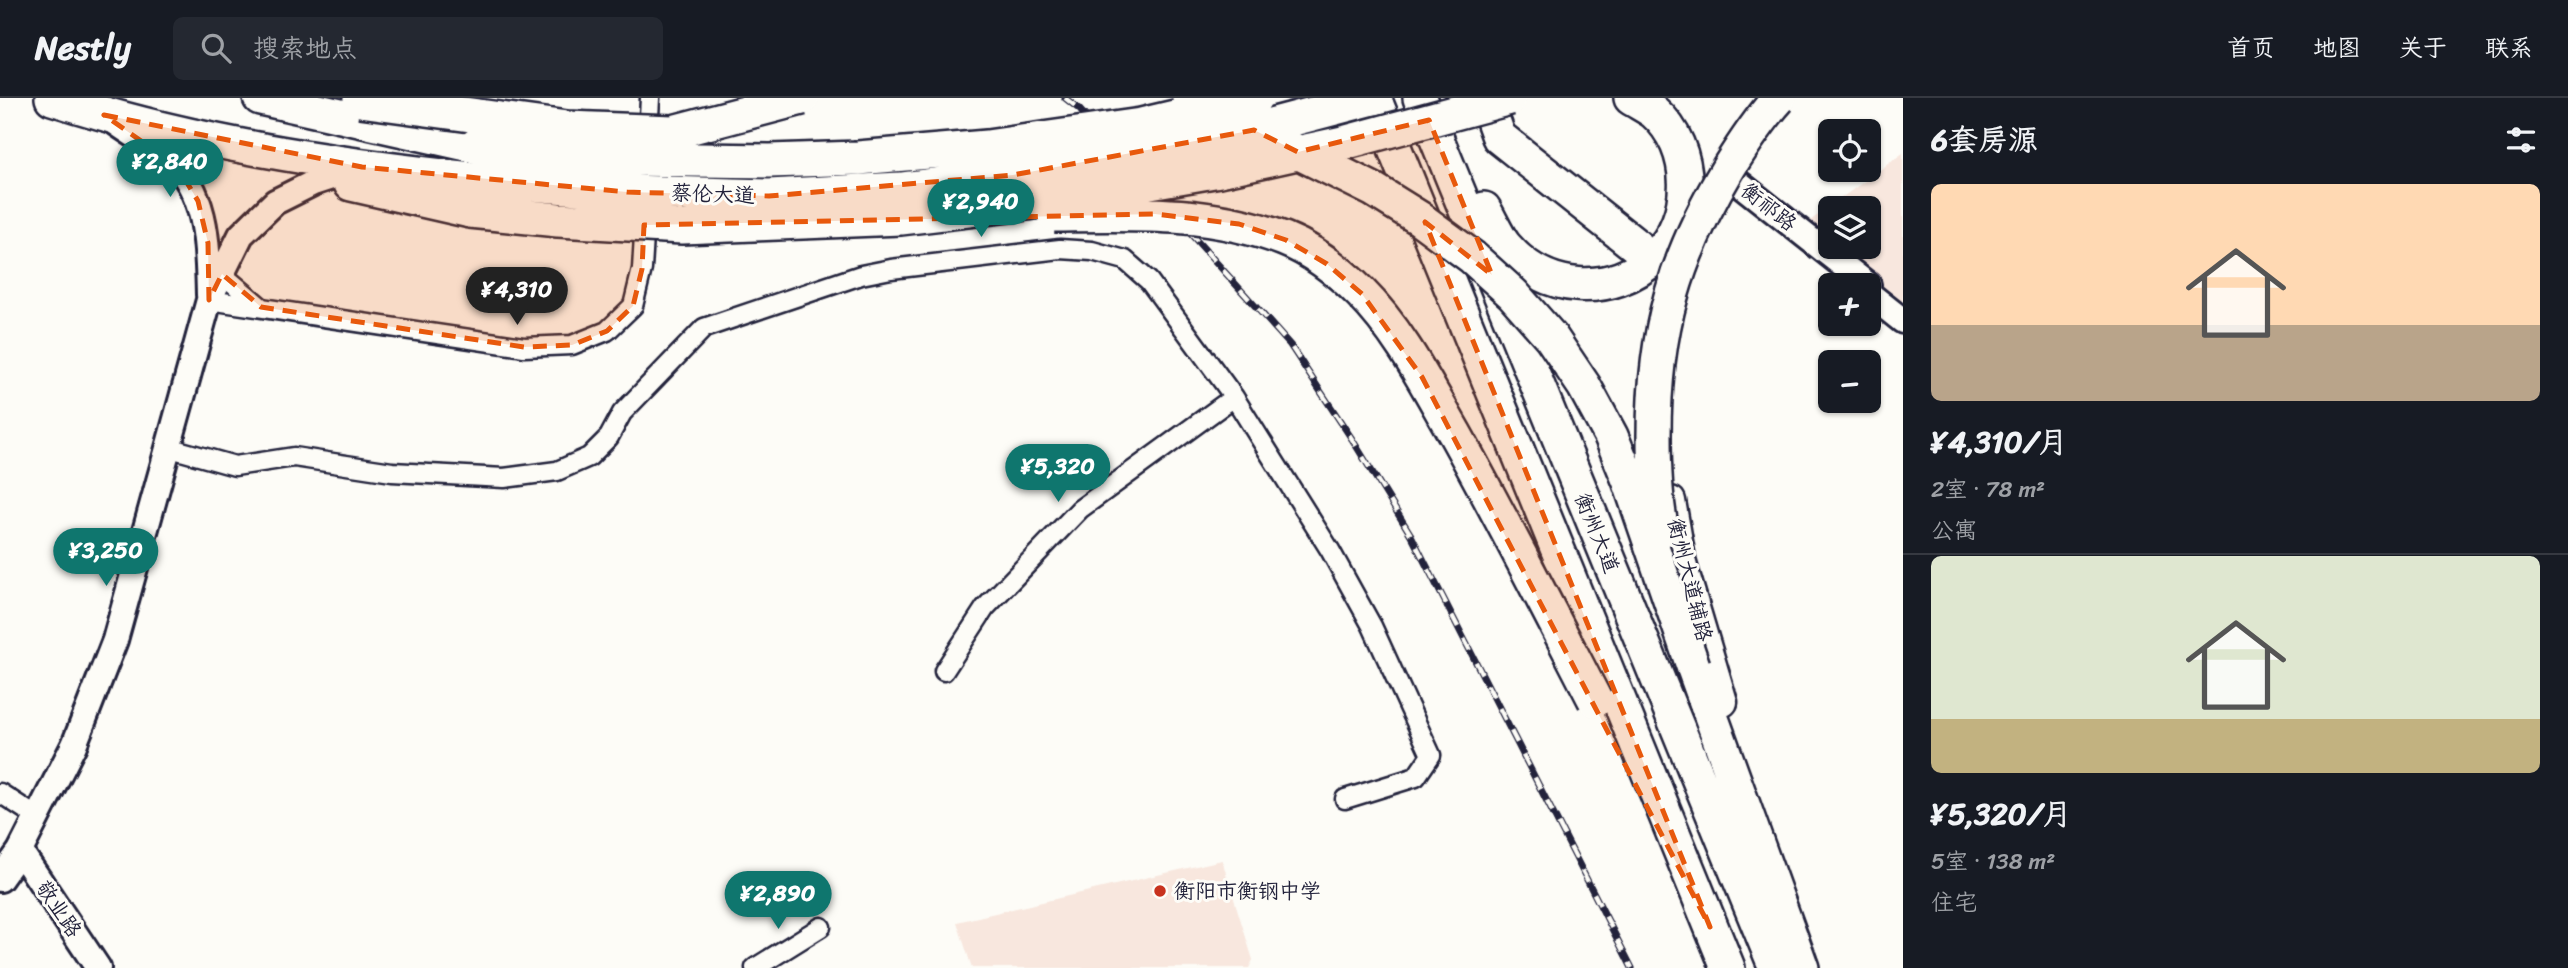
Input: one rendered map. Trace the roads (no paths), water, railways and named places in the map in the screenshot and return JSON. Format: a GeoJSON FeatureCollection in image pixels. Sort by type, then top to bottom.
{"type":"FeatureCollection","features":[{"type":"Feature","properties":{"kind":"highway","name":"蔡伦大道"},"geometry":{"type":"LineString","coordinates":[[52,98],[104,115],[181,134],[362,167],[627,192],[769,196],[901,188],[1013,175],[1206,142],[1374,98]]}},
{"type":"Feature","properties":{"kind":"highway","name":"蔡伦大道"},"geometry":{"type":"LineString","coordinates":[[260,98],[425,136],[472,179],[627,159],[770,161],[858,158],[987,147],[1141,125],[1255,98]]}},
{"type":"Feature","properties":{"kind":"highway"},"geometry":{"type":"LineString","coordinates":[[319,98],[425,136]]}},
{"type":"Feature","properties":{"kind":"highway"},"geometry":{"type":"LineString","coordinates":[[354,99],[567,128],[673,132],[803,98]]}},
{"type":"Feature","properties":{"kind":"highway"},"geometry":{"type":"LineString","coordinates":[[1189,98],[1374,190],[1419,218],[1472,257],[1513,294],[1557,347],[1584,386],[1611,436],[1629,480],[1801,968]]}},
{"type":"Feature","properties":{"kind":"highway","name":"衡州大道"},"geometry":{"type":"LineString","coordinates":[[1374,98],[1728,968]]}},
{"type":"Feature","properties":{"kind":"highway"},"geometry":{"type":"LineString","coordinates":[[1422,98],[1505,246],[1529,267],[1555,282],[1579,285],[1608,283],[1634,271],[1657,255],[1673,234],[1683,208],[1686,182],[1682,156],[1671,132],[1654,113],[1631,98]]}},
{"type":"Feature","properties":{"kind":"highway","name":"衡州大道"},"geometry":{"type":"LineString","coordinates":[[1422,98],[1776,968]]}},
{"type":"Feature","properties":{"kind":"highway"},"geometry":{"type":"LineString","coordinates":[[1485,98],[1499,137],[1667,270]]}},
{"type":"Feature","properties":{"kind":"highway"},"geometry":{"type":"LineString","coordinates":[[901,218],[1028,203],[1220,170],[1347,142],[1510,98]]}},
{"type":"Feature","properties":{"kind":"highway"},"geometry":{"type":"LineString","coordinates":[[1693,666],[1657,508],[1654,392],[1661,332],[1685,252],[1708,202],[1744,144],[1779,98]]}},
{"type":"Feature","properties":{"kind":"highway"},"geometry":{"type":"LineString","coordinates":[[181,134],[328,179],[472,179],[558,220],[681,227],[901,218],[1155,214],[1198,217],[1239,225],[1286,240],[1327,264],[1362,294],[1395,335],[1422,377],[1489,494],[1710,927]]}},
{"type":"Feature","properties":{"kind":"main road","name":"衡州大道辅路"},"geometry":{"type":"LineString","coordinates":[[1796,98],[1757,145],[1706,235],[1667,270],[1672,359],[1667,406],[1669,476],[1682,564],[1712,672],[1770,841],[1818,968]]}},
{"type":"Feature","properties":{"kind":"street"},"geometry":{"type":"LineString","coordinates":[[209,300],[524,347],[572,345],[607,331],[633,306],[642,269],[650,98]]}},
{"type":"Feature","properties":{"kind":"street"},"geometry":{"type":"LineString","coordinates":[[104,115],[177,166],[198,201],[208,243],[209,300]]}},
{"type":"Feature","properties":{"kind":"street"},"geometry":{"type":"LineString","coordinates":[[0,879],[19,851],[74,745],[115,640],[209,300],[241,235],[275,202],[362,167]]}},
{"type":"Feature","properties":{"kind":"street","name":"衡祁路"},"geometry":{"type":"LineString","coordinates":[[1734,183],[1843,273]]}},
{"type":"Feature","properties":{"kind":"street","name":"衡祁路"},"geometry":{"type":"LineString","coordinates":[[1734,183],[1852,273]]}},
{"type":"Feature","properties":{"kind":"street"},"geometry":{"type":"LineString","coordinates":[[167,447],[234,466],[294,457],[393,472],[505,478],[557,471],[589,457],[609,437],[622,413],[704,328],[861,275],[891,269],[1060,249],[1092,251],[1125,260],[1149,281],[1234,397],[1330,550],[1372,626],[1431,755],[1416,777],[1345,799]]}},
{"type":"Feature","properties":{"kind":"street"},"geometry":{"type":"LineString","coordinates":[[222,274],[261,307]]}},
{"type":"Feature","properties":{"kind":"street","name":"衡祁路"},"geometry":{"type":"LineString","coordinates":[[1881,296],[1903,313]]}},
{"type":"Feature","properties":{"kind":"street"},"geometry":{"type":"LineString","coordinates":[[1881,304],[1903,321]]}},
{"type":"Feature","properties":{"kind":"street"},"geometry":{"type":"LineString","coordinates":[[944,671],[985,608],[1080,509],[1234,397]]}},
{"type":"Feature","properties":{"kind":"street"},"geometry":{"type":"LineString","coordinates":[[0,793],[37,817]]}},
{"type":"Feature","properties":{"kind":"street","name":"敬业路"},"geometry":{"type":"LineString","coordinates":[[19,851],[98,968]]}},
{"type":"Feature","properties":{"kind":"street"},"geometry":{"type":"LineString","coordinates":[[755,968],[821,927]]}},
{"type":"Feature","properties":{"kind":"railway"},"geometry":{"type":"LineString","coordinates":[[1065,98],[1079,109],[1290,345],[1352,439],[1411,535],[1632,968]]}},
{"type":"Feature","properties":{"kind":"place","name":"衡阳市衡钢中学"},"geometry":{"type":"Point","coordinates":[1160,891]}}]}
